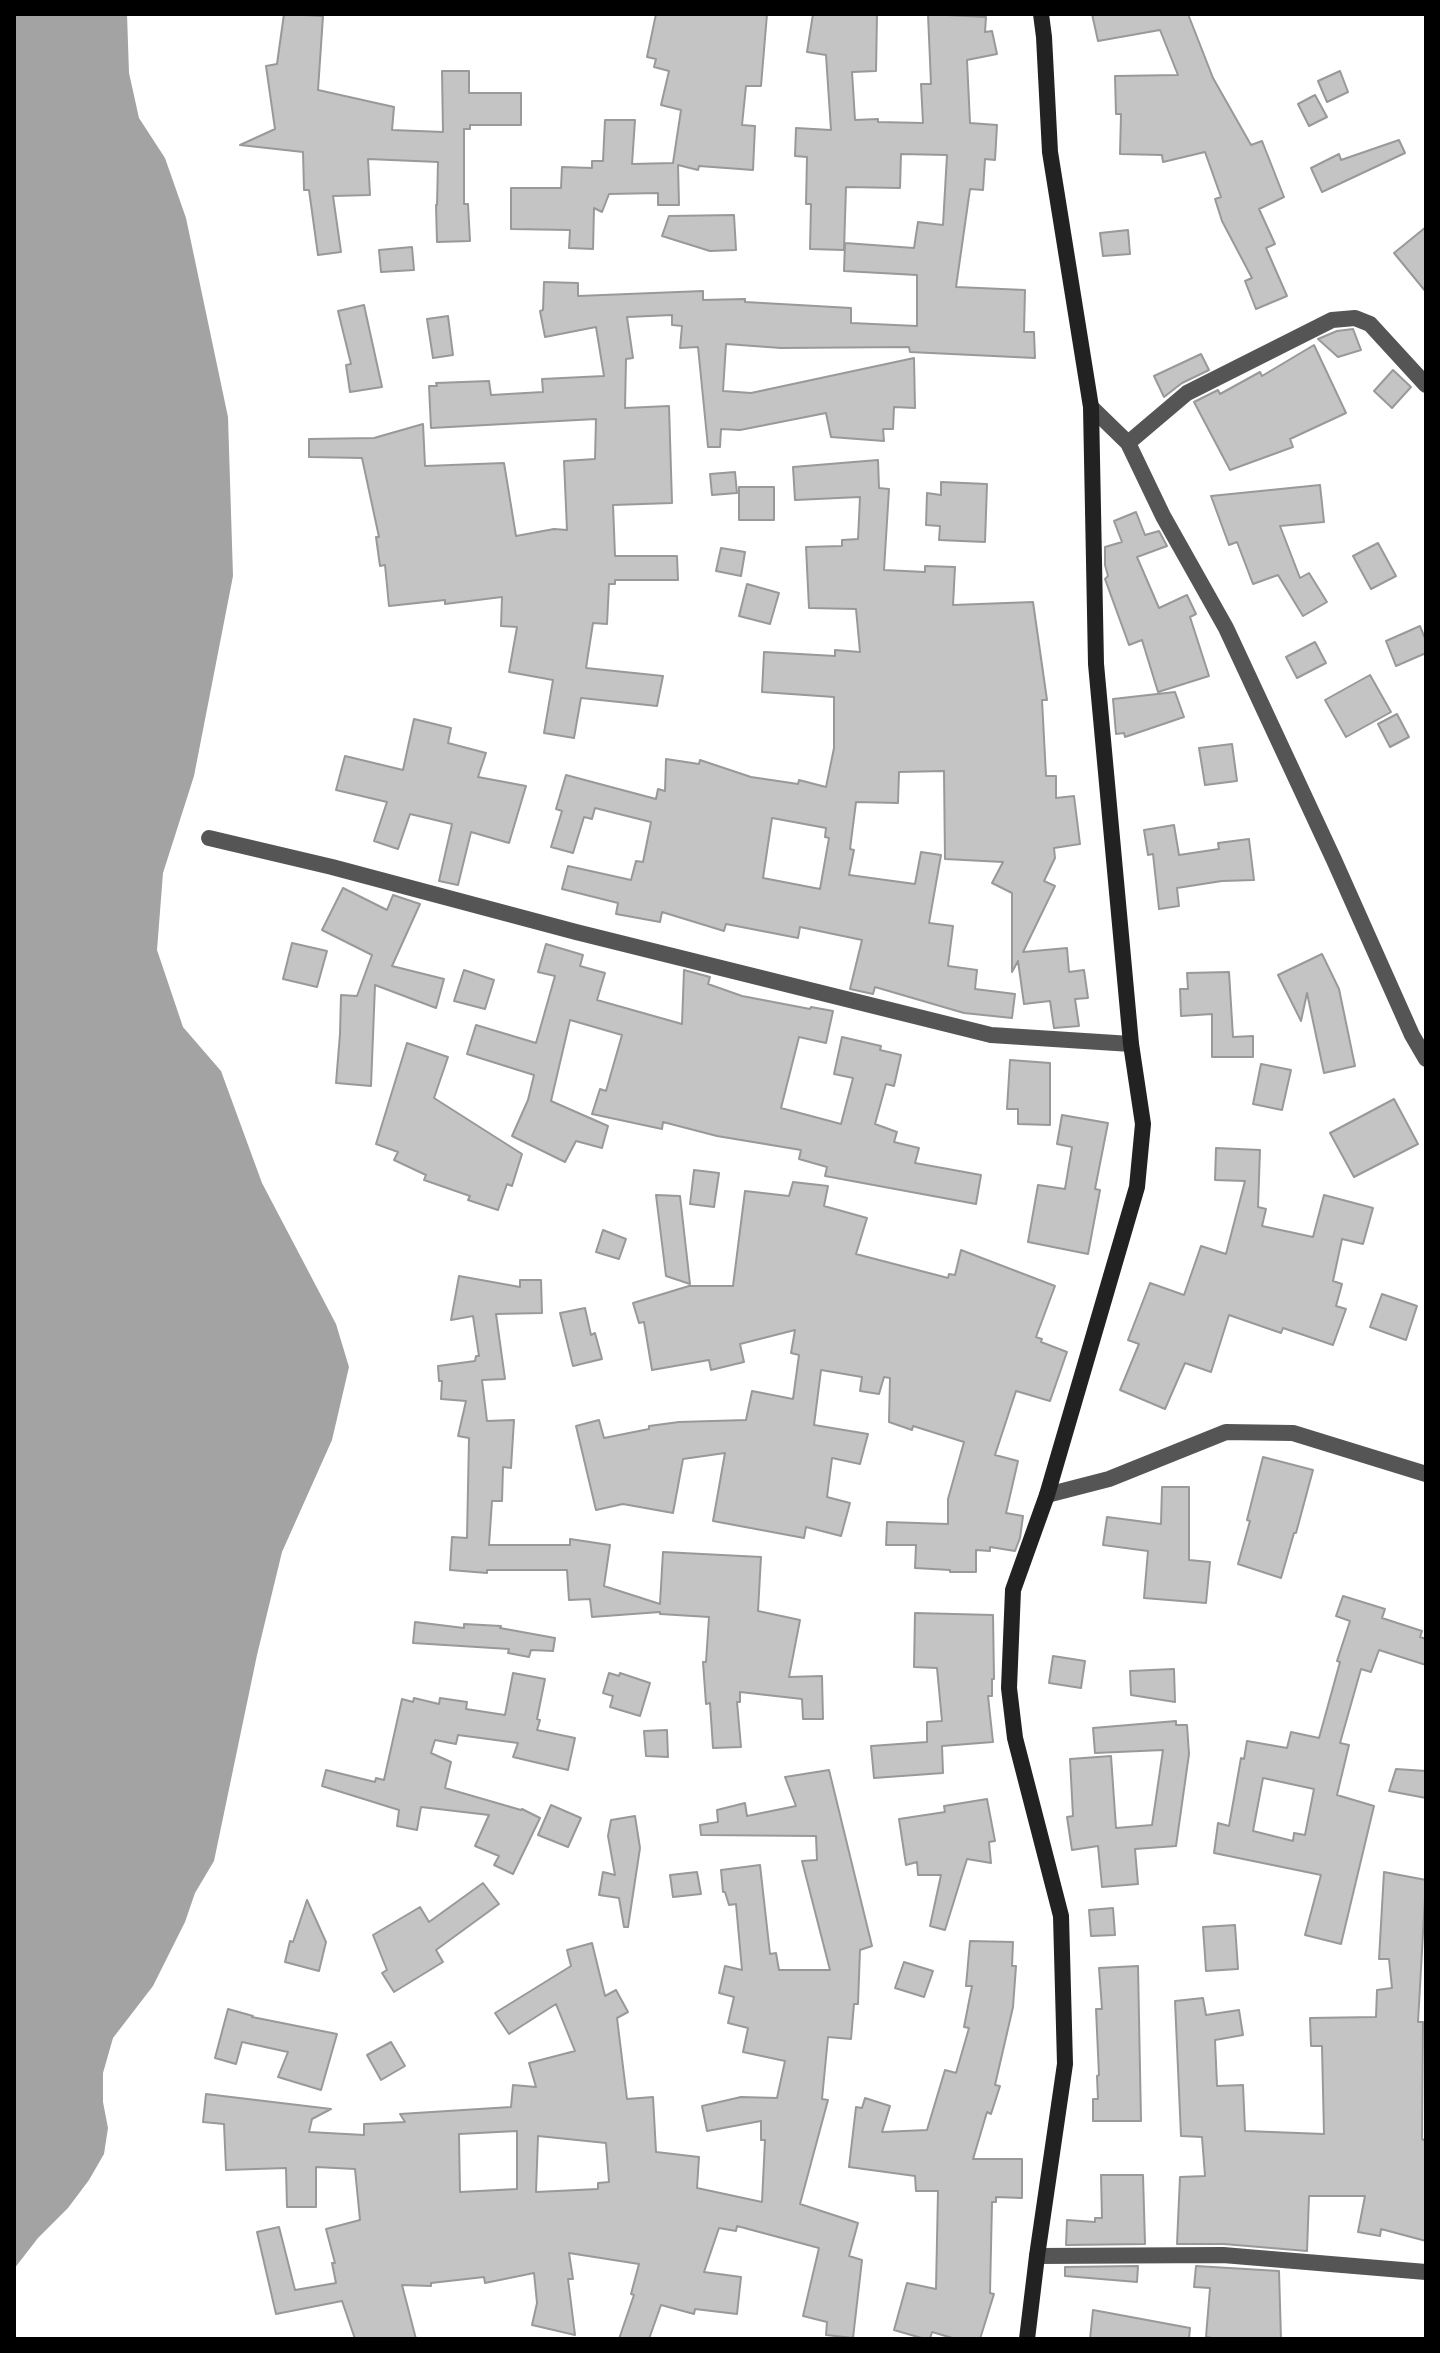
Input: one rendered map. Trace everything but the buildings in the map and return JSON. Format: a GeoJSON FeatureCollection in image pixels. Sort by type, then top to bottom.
{"type":"FeatureCollection","features":[{"type":"Feature","properties":{"kind":"main road"},"geometry":{"type":"LineString","coordinates":[[1027,2339],[1065,2064],[1061,1916],[1015,1738],[1009,1688],[1013,1590],[1047,1495],[1137,1187],[1143,1124],[1131,1044],[1096,664],[1091,407],[1050,152],[1041,14]]}},
{"type":"Feature","properties":{"kind":"street"},"geometry":{"type":"LineString","coordinates":[[1128,443],[1187,393],[1332,320],[1355,318],[1370,324],[1426,385]]}},
{"type":"Feature","properties":{"kind":"street"},"geometry":{"type":"LineString","coordinates":[[1091,407],[1128,443],[1163,516],[1226,628],[1412,1035],[1426,1059]]}},
{"type":"Feature","properties":{"kind":"street"},"geometry":{"type":"LineString","coordinates":[[209,838],[991,1035],[1131,1044]]}},
{"type":"Feature","properties":{"kind":"street"},"geometry":{"type":"LineString","coordinates":[[1047,1495],[1109,1479],[1226,1432],[1293,1433],[1426,1474]]}},
{"type":"Feature","properties":{"kind":"street"},"geometry":{"type":"LineString","coordinates":[[1037,2256],[1223,2255],[1426,2272]]}},
{"type":"Feature","properties":{"kind":"shaded area"},"geometry":{"type":"Polygon","coordinates":[[[14,14],[127,14],[129,73],[139,118],[165,158],[186,218],[228,417],[233,576],[194,776],[163,873],[157,950],[183,1027],[221,1071],[262,1183],[336,1324],[349,1367],[332,1440],[282,1552],[214,1861],[195,1893],[185,1922],[153,1986],[113,2038],[103,2073],[103,2102],[108,2128],[104,2154],[68,2208],[38,2238],[14,2269],[14,14]]]}}]}
